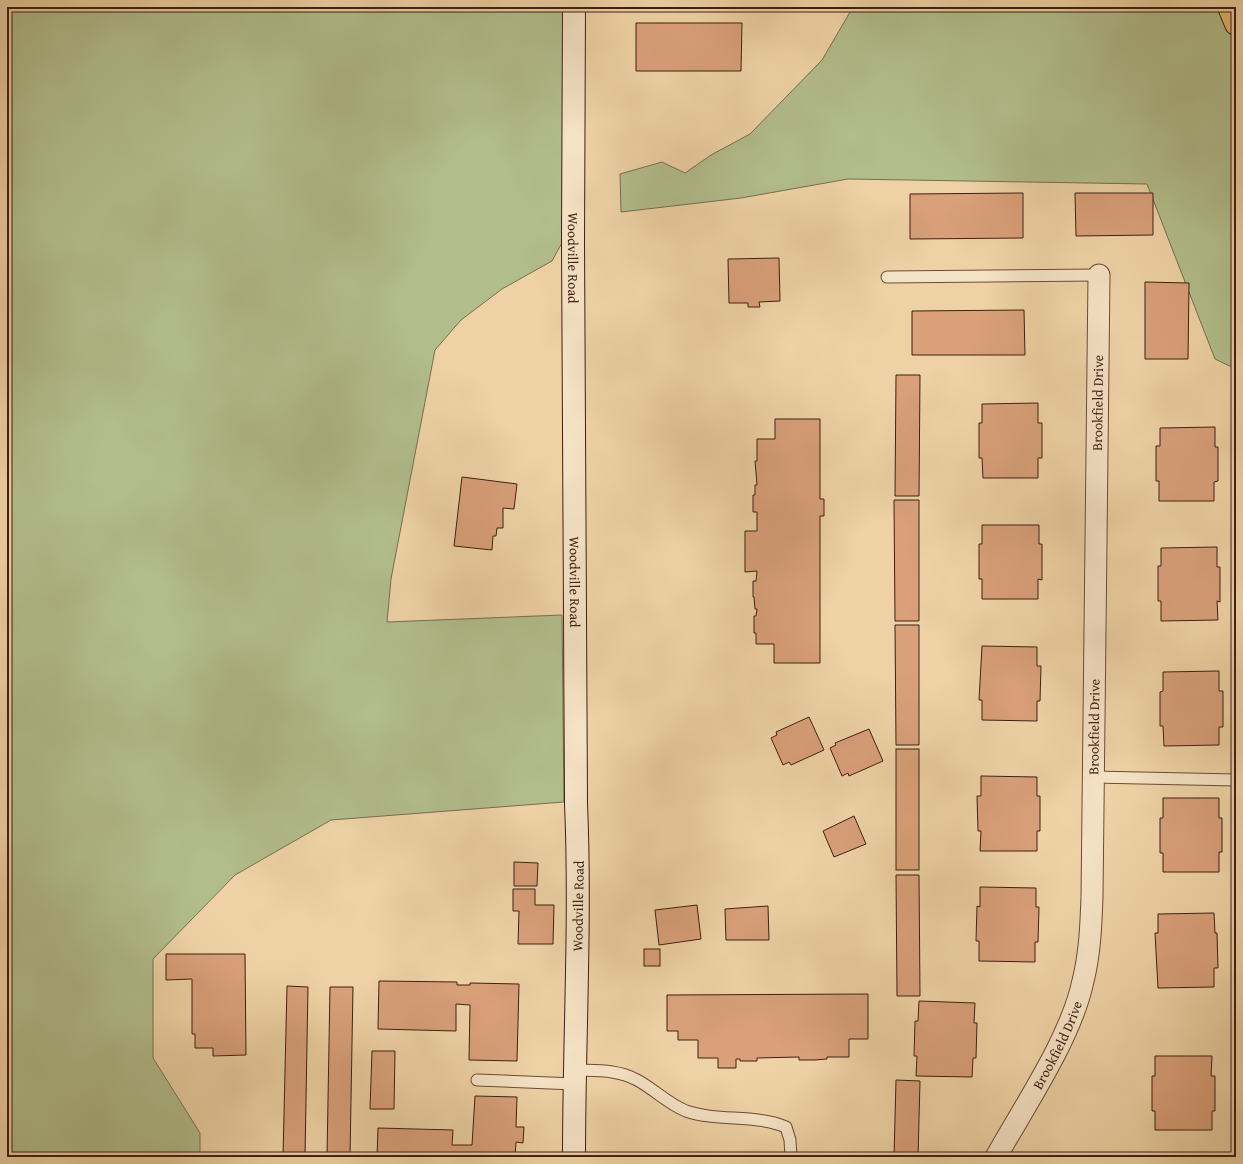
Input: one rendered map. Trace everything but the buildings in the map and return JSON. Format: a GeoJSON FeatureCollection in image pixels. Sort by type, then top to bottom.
{"type":"FeatureCollection","features":[{"type":"Feature","properties":{"kind":"highway"},"geometry":{"type":"LineString","coordinates":[[1229,7],[1236,24]]}},
{"type":"Feature","properties":{"kind":"street","name":"Woodville Road"},"geometry":{"type":"LineString","coordinates":[[574,7],[573,282],[576,803],[579,868],[574,1077],[574,1157]]}},
{"type":"Feature","properties":{"kind":"street","name":"Brookfield Drive"},"geometry":{"type":"LineString","coordinates":[[996,1157],[1054,1053],[1070,1020],[1083,982],[1090,940],[1092,896],[1099,275]]}},
{"type":"Feature","properties":{"kind":"lane"},"geometry":{"type":"LineString","coordinates":[[888,277],[1099,275]]}},
{"type":"Feature","properties":{"kind":"lane"},"geometry":{"type":"LineString","coordinates":[[1093,777],[1236,780]]}},
{"type":"Feature","properties":{"kind":"lane"},"geometry":{"type":"LineString","coordinates":[[477,1080],[574,1077],[615,1071],[637,1080],[661,1097],[686,1111],[726,1118],[774,1122],[786,1127],[790,1140],[791,1157]]}},
{"type":"Feature","properties":{"kind":"green space"},"geometry":{"type":"Polygon","coordinates":[[[7,7],[566,7],[563,241],[552,261],[502,289],[461,320],[435,350],[391,579],[387,622],[562,615],[564,802],[331,820],[235,875],[153,959],[153,1058],[200,1133],[200,1157],[7,1157],[7,7]]]}},
{"type":"Feature","properties":{"kind":"green space"},"geometry":{"type":"Polygon","coordinates":[[[853,7],[1236,7],[1236,369],[1215,359],[1147,184],[848,179],[741,198],[621,212],[620,174],[662,162],[685,173],[711,155],[750,134],[822,60],[853,7]]]}}]}
